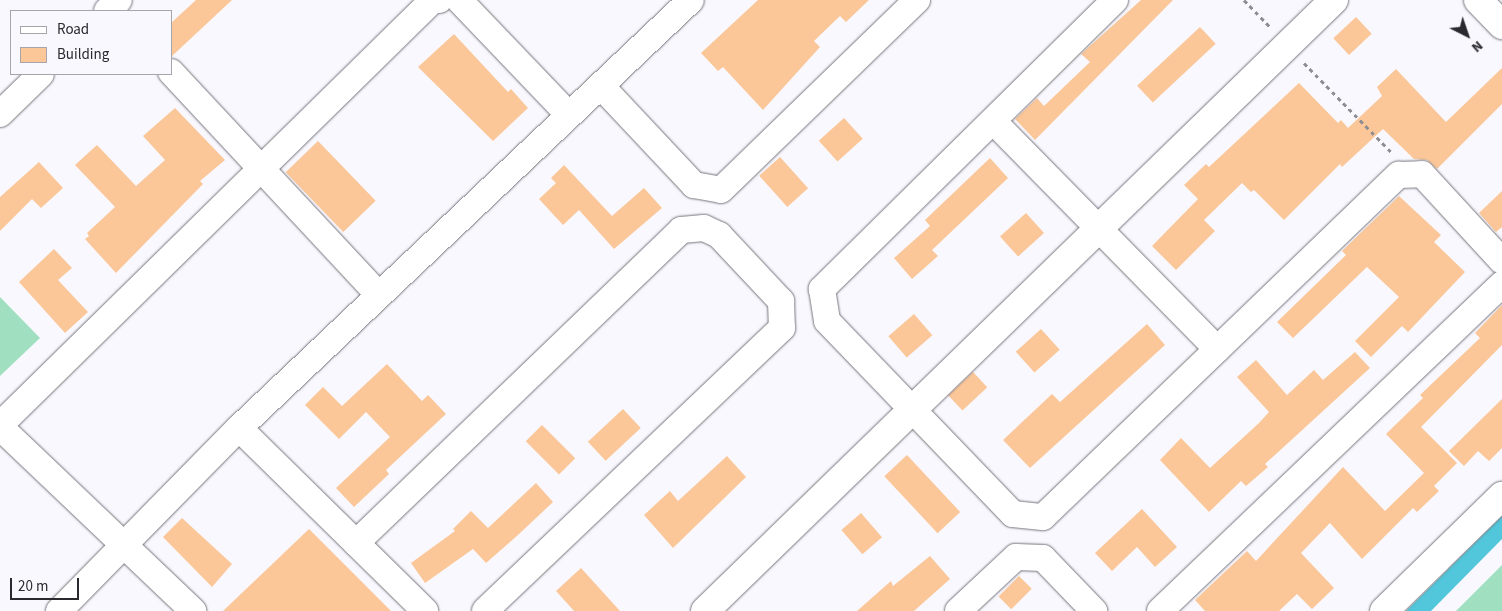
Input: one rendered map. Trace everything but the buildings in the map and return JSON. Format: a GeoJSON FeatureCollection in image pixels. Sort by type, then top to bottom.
{"type":"FeatureCollection","features":[{"type":"Feature","properties":{"kind":"street"},"geometry":{"type":"LineString","coordinates":[[193,611],[0,426],[260,168],[433,0],[439,0]]}},
{"type":"Feature","properties":{"kind":"street"},"geometry":{"type":"LineString","coordinates":[[459,0],[569,115]]}},
{"type":"Feature","properties":{"kind":"street"},"geometry":{"type":"LineString","coordinates":[[59,611],[239,428],[691,0]]}},
{"type":"Feature","properties":{"kind":"street"},"geometry":{"type":"LineString","coordinates":[[600,86],[694,185],[720,190],[917,0]]}},
{"type":"Feature","properties":{"kind":"street"},"geometry":{"type":"LineString","coordinates":[[1115,0],[822,289],[827,321],[1013,514],[1043,517],[1399,175],[1422,174],[1502,261]]}},
{"type":"Feature","properties":{"kind":"street"},"geometry":{"type":"LineString","coordinates":[[705,611],[914,410],[1098,227],[1334,0]]}},
{"type":"Feature","properties":{"kind":"street"},"geometry":{"type":"LineString","coordinates":[[1478,0],[1502,24]]}},
{"type":"Feature","properties":{"kind":"street"},"geometry":{"type":"LineString","coordinates":[[172,73],[379,295]]}},
{"type":"Feature","properties":{"kind":"street"},"geometry":{"type":"LineString","coordinates":[[0,114],[41,75]]}},
{"type":"Feature","properties":{"kind":"street"},"geometry":{"type":"LineString","coordinates":[[993,121],[1217,349]]}},
{"type":"Feature","properties":{"kind":"street"},"geometry":{"type":"LineString","coordinates":[[356,543],[681,230],[704,228],[719,235],[781,301],[782,328],[485,611]]}},
{"type":"Feature","properties":{"kind":"street"},"geometry":{"type":"LineString","coordinates":[[1160,611],[1502,284]]}},
{"type":"Feature","properties":{"kind":"street"},"geometry":{"type":"LineString","coordinates":[[239,428],[425,611]]}},
{"type":"Feature","properties":{"kind":"street"},"geometry":{"type":"LineString","coordinates":[[1384,611],[1502,496]]}},
{"type":"Feature","properties":{"kind":"street"},"geometry":{"type":"LineString","coordinates":[[958,611],[1016,557],[1043,558],[1094,611]]}},
{"type":"Feature","properties":{"kind":"path"},"geometry":{"type":"LineString","coordinates":[[1244,0],[1395,156]]}},
{"type":"Feature","properties":{"kind":"green space"},"geometry":{"type":"Polygon","coordinates":[[[0,297],[40,338],[0,376],[0,297]]]}},
{"type":"Feature","properties":{"kind":"green space"},"geometry":{"type":"Polygon","coordinates":[[[1502,565],[1502,611],[1456,611],[1502,565]]]}},
{"type":"Feature","properties":{"kind":"water"},"geometry":{"type":"Polygon","coordinates":[[[1502,516],[1502,539],[1431,611],[1406,611],[1502,516]]]}}]}
